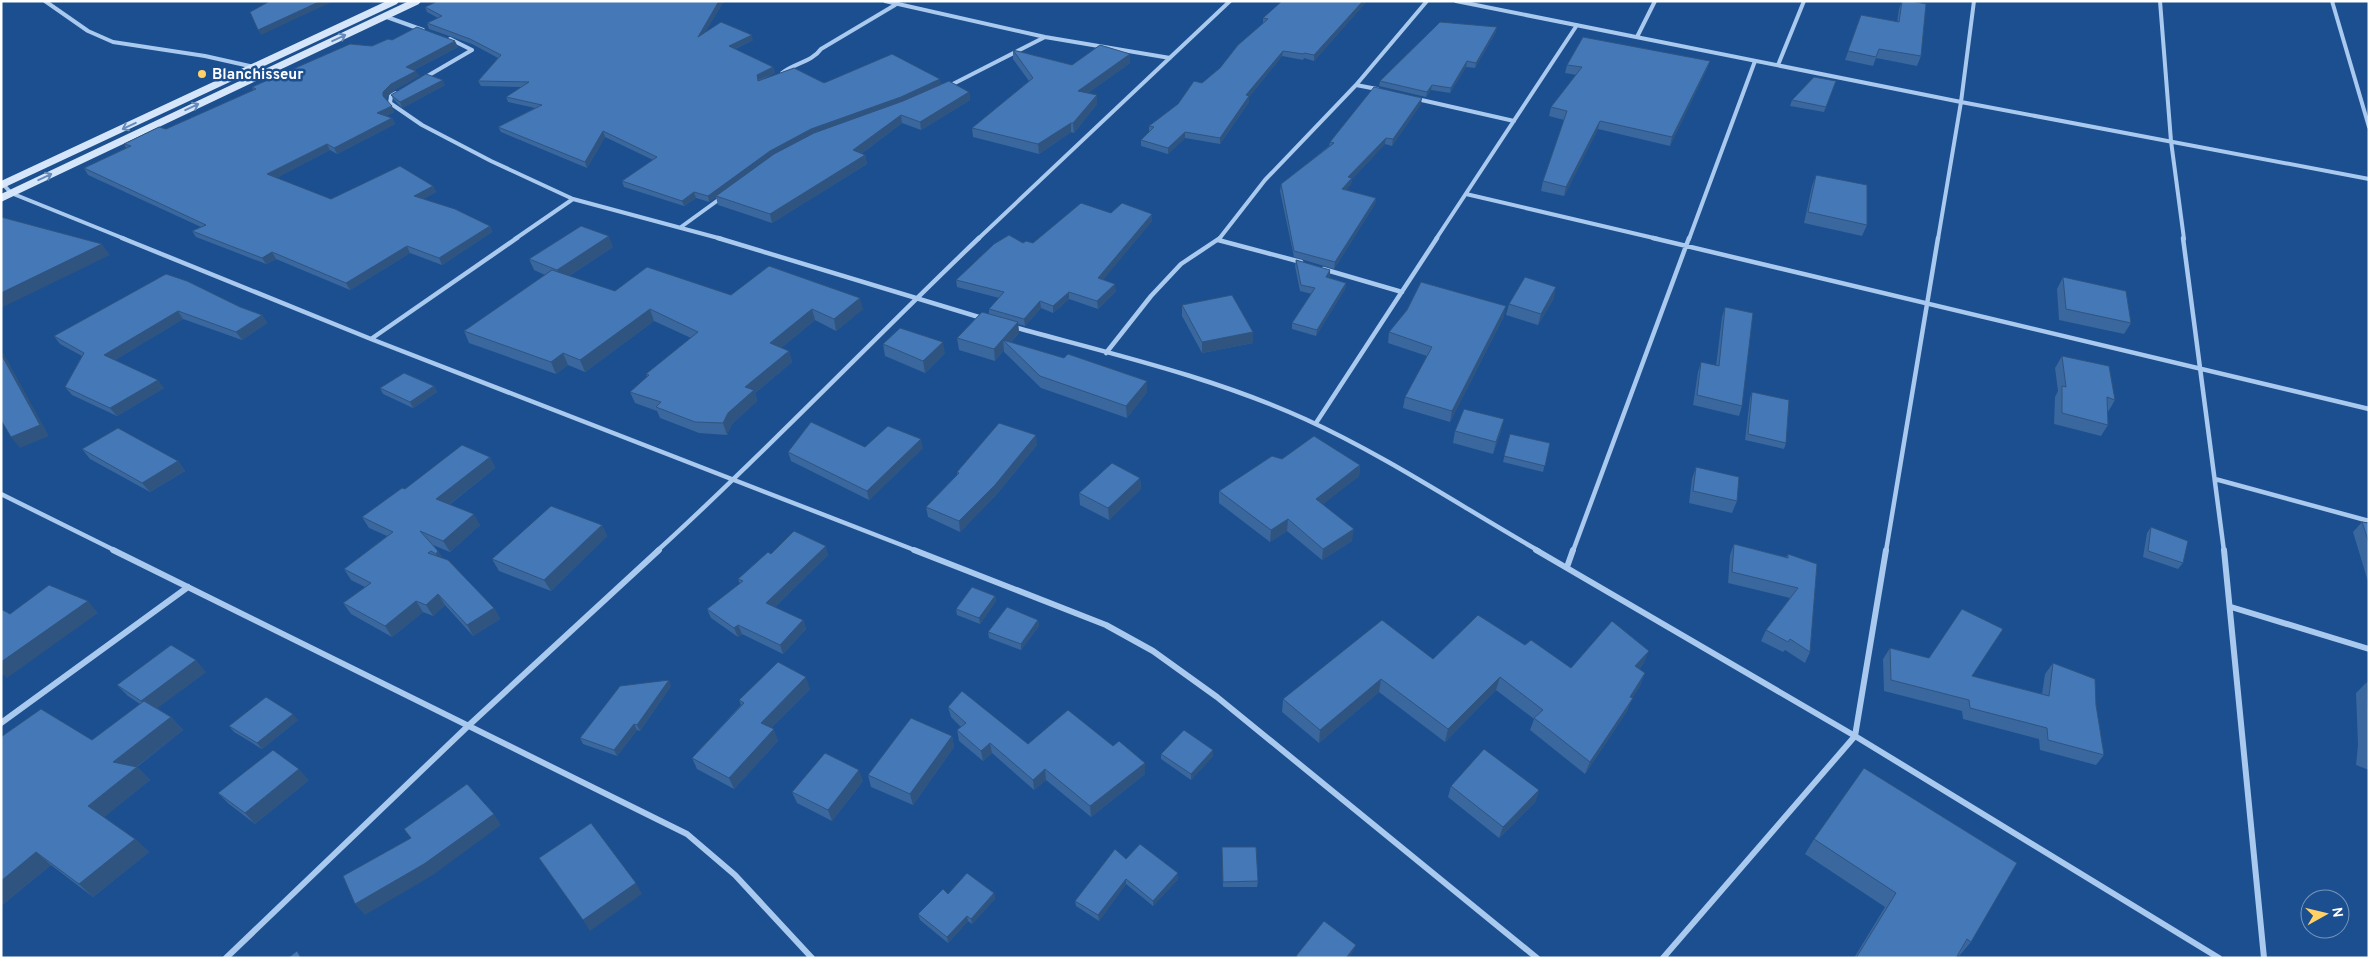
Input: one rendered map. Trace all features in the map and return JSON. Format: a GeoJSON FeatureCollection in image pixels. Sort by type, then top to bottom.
{"type":"FeatureCollection","features":[{"type":"Feature","properties":{"kind":"main road"},"geometry":{"type":"LineString","coordinates":[[2,184],[395,1]]}},
{"type":"Feature","properties":{"kind":"main road"},"geometry":{"type":"LineString","coordinates":[[1,198],[417,1]]}},
{"type":"Feature","properties":{"kind":"street"},"geometry":{"type":"LineString","coordinates":[[45,1],[88,32],[113,42],[205,56],[255,67]]}},
{"type":"Feature","properties":{"kind":"street"},"geometry":{"type":"LineString","coordinates":[[885,1],[895,5],[1045,37],[1170,58]]}},
{"type":"Feature","properties":{"kind":"street"},"geometry":{"type":"LineString","coordinates":[[226,958],[467,727],[735,480],[915,299],[1230,1]]}},
{"type":"Feature","properties":{"kind":"street"},"geometry":{"type":"LineString","coordinates":[[1106,353],[1151,296],[1181,264],[1218,240],[1265,180],[1356,85],[1427,1]]}},
{"type":"Feature","properties":{"kind":"street"},"geometry":{"type":"LineString","coordinates":[[1456,1],[1961,102],[2369,179]]}},
{"type":"Feature","properties":{"kind":"street"},"geometry":{"type":"LineString","coordinates":[[1478,6],[1481,1]]}},
{"type":"Feature","properties":{"kind":"street"},"geometry":{"type":"LineString","coordinates":[[1637,37],[1655,1]]}},
{"type":"Feature","properties":{"kind":"street"},"geometry":{"type":"LineString","coordinates":[[1778,65],[1804,1]]}},
{"type":"Feature","properties":{"kind":"street"},"geometry":{"type":"LineString","coordinates":[[1663,958],[1855,736],[1961,102],[1974,1]]}},
{"type":"Feature","properties":{"kind":"street"},"geometry":{"type":"LineString","coordinates":[[2160,1],[2171,141],[2231,607],[2264,958]]}},
{"type":"Feature","properties":{"kind":"street"},"geometry":{"type":"LineString","coordinates":[[2332,1],[2369,127]]}},
{"type":"Feature","properties":{"kind":"street"},"geometry":{"type":"LineString","coordinates":[[777,76],[793,64],[815,57],[821,48],[895,5]]}},
{"type":"Feature","properties":{"kind":"street"},"geometry":{"type":"LineString","coordinates":[[384,16],[431,33]]}},
{"type":"Feature","properties":{"kind":"street"},"geometry":{"type":"LineString","coordinates":[[1316,423],[1577,25]]}},
{"type":"Feature","properties":{"kind":"street"},"geometry":{"type":"LineString","coordinates":[[948,86],[984,70],[1045,37]]}},
{"type":"Feature","properties":{"kind":"street"},"geometry":{"type":"LineString","coordinates":[[420,80],[472,50],[449,39]]}},
{"type":"Feature","properties":{"kind":"street"},"geometry":{"type":"LineString","coordinates":[[1567,567],[1756,60]]}},
{"type":"Feature","properties":{"kind":"street"},"geometry":{"type":"LineString","coordinates":[[1356,85],[1384,91]]}},
{"type":"Feature","properties":{"kind":"street"},"geometry":{"type":"LineString","coordinates":[[404,88],[391,96],[390,103],[422,125],[491,161],[573,199],[681,227],[991,321]]}},
{"type":"Feature","properties":{"kind":"street"},"geometry":{"type":"LineString","coordinates":[[1412,97],[1514,121]]}},
{"type":"Feature","properties":{"kind":"street"},"geometry":{"type":"LineString","coordinates":[[2,184],[11,193],[371,339],[1106,625],[1153,651],[1217,697],[1537,958]]}},
{"type":"Feature","properties":{"kind":"street"},"geometry":{"type":"LineString","coordinates":[[681,227],[728,194]]}},
{"type":"Feature","properties":{"kind":"street"},"geometry":{"type":"LineString","coordinates":[[1466,194],[1928,302],[2369,409]]}},
{"type":"Feature","properties":{"kind":"street"},"geometry":{"type":"LineString","coordinates":[[371,339],[573,199]]}},
{"type":"Feature","properties":{"kind":"street"},"geometry":{"type":"LineString","coordinates":[[1218,240],[1308,264]]}},
{"type":"Feature","properties":{"kind":"street"},"geometry":{"type":"LineString","coordinates":[[1317,267],[1402,292]]}},
{"type":"Feature","properties":{"kind":"street"},"geometry":{"type":"LineString","coordinates":[[1010,326],[1245,394],[1316,423],[1567,567],[1855,736],[2219,958]]}},
{"type":"Feature","properties":{"kind":"street"},"geometry":{"type":"LineString","coordinates":[[2215,479],[2369,521]]}},
{"type":"Feature","properties":{"kind":"street"},"geometry":{"type":"LineString","coordinates":[[1,494],[467,727],[687,834],[735,874],[812,958]]}},
{"type":"Feature","properties":{"kind":"street"},"geometry":{"type":"LineString","coordinates":[[1,723],[188,588]]}},
{"type":"Feature","properties":{"kind":"street"},"geometry":{"type":"LineString","coordinates":[[2231,607],[2369,649]]}},
{"type":"Feature","properties":{"kind":"building"},"geometry":{"type":"Polygon","coordinates":[[[270,1],[321,1],[258,30],[250,12],[270,1]]]}},
{"type":"Feature","properties":{"kind":"building"},"geometry":{"type":"Polygon","coordinates":[[[438,1],[719,1],[698,37],[721,22],[752,35],[729,46],[773,67],[757,75],[758,81],[794,68],[824,83],[892,54],[940,79],[901,97],[811,129],[770,151],[708,196],[694,192],[682,201],[622,181],[657,157],[603,131],[585,162],[498,127],[542,105],[506,97],[529,82],[478,81],[501,55],[470,39],[427,23],[442,16],[425,7],[438,1]]]}},
{"type":"Feature","properties":{"kind":"building"},"geometry":{"type":"Polygon","coordinates":[[[1282,1],[1363,1],[1314,55],[1283,51],[1246,95],[1249,96],[1220,138],[1185,132],[1168,148],[1141,140],[1154,127],[1149,126],[1178,104],[1194,81],[1202,83],[1220,68],[1238,45],[1268,19],[1263,18],[1282,1]]]}},
{"type":"Feature","properties":{"kind":"building"},"geometry":{"type":"Polygon","coordinates":[[[1902,1],[1926,4],[1921,56],[1879,49],[1876,57],[1848,51],[1861,15],[1899,22],[1902,1]]]}},
{"type":"Feature","properties":{"kind":"building"},"geometry":{"type":"Polygon","coordinates":[[[1440,22],[1497,27],[1476,63],[1467,61],[1451,88],[1432,85],[1427,92],[1380,81],[1440,22]]]}},
{"type":"Feature","properties":{"kind":"building"},"geometry":{"type":"Polygon","coordinates":[[[417,27],[455,41],[406,67],[416,71],[391,84],[383,92],[383,96],[392,106],[377,113],[392,118],[334,148],[327,144],[267,174],[331,199],[400,166],[433,186],[414,196],[455,209],[490,226],[439,258],[407,246],[346,283],[272,252],[262,258],[192,231],[206,225],[84,168],[131,146],[124,144],[159,127],[166,129],[256,89],[252,87],[350,44],[372,46],[388,39],[392,40],[417,27]]]}},
{"type":"Feature","properties":{"kind":"building"},"geometry":{"type":"Polygon","coordinates":[[[1583,37],[1710,61],[1672,137],[1600,121],[1566,187],[1543,181],[1567,111],[1551,107],[1582,67],[1567,65],[1583,37]]]}},
{"type":"Feature","properties":{"kind":"building"},"geometry":{"type":"Polygon","coordinates":[[[1100,45],[1130,54],[1078,91],[1097,95],[1073,123],[1038,144],[972,128],[1033,78],[1013,50],[1072,65],[1100,45]]]}},
{"type":"Feature","properties":{"kind":"building"},"geometry":{"type":"Polygon","coordinates":[[[426,74],[443,80],[400,102],[391,95],[426,74]]]}},
{"type":"Feature","properties":{"kind":"building"},"geometry":{"type":"Polygon","coordinates":[[[1814,77],[1836,81],[1826,107],[1792,100],[1814,77]]]}},
{"type":"Feature","properties":{"kind":"building"},"geometry":{"type":"Polygon","coordinates":[[[949,81],[969,92],[920,122],[901,115],[853,150],[865,155],[770,214],[716,196],[774,154],[814,133],[903,101],[949,81]]]}},
{"type":"Feature","properties":{"kind":"building"},"geometry":{"type":"Polygon","coordinates":[[[1374,87],[1422,98],[1393,139],[1386,138],[1348,177],[1352,178],[1342,189],[1376,198],[1335,262],[1294,251],[1281,184],[1334,143],[1330,142],[1374,87]]]}},
{"type":"Feature","properties":{"kind":"building"},"geometry":{"type":"Polygon","coordinates":[[[1816,175],[1867,185],[1867,225],[1808,212],[1816,175]]]}},
{"type":"Feature","properties":{"kind":"building"},"geometry":{"type":"Polygon","coordinates":[[[1081,203],[1111,213],[1122,203],[1152,214],[1098,278],[1115,284],[1097,301],[1069,292],[1053,306],[1040,301],[1024,319],[989,309],[1004,292],[956,280],[994,244],[1009,235],[1023,243],[1026,241],[1033,243],[1081,203]]]}},
{"type":"Feature","properties":{"kind":"building"},"geometry":{"type":"Polygon","coordinates":[[[1,217],[102,244],[1,293],[1,217]]]}},
{"type":"Feature","properties":{"kind":"building"},"geometry":{"type":"Polygon","coordinates":[[[581,226],[609,236],[557,270],[529,259],[581,226]]]}},
{"type":"Feature","properties":{"kind":"building"},"geometry":{"type":"Polygon","coordinates":[[[1296,260],[1330,270],[1326,277],[1346,283],[1317,330],[1292,323],[1315,288],[1301,285],[1296,260]]]}},
{"type":"Feature","properties":{"kind":"building"},"geometry":{"type":"Polygon","coordinates":[[[769,266],[860,298],[834,319],[812,309],[770,343],[789,351],[745,387],[754,390],[728,413],[723,423],[695,422],[656,407],[661,402],[630,392],[649,375],[646,374],[698,332],[650,309],[580,360],[563,353],[551,362],[464,331],[552,270],[615,291],[647,267],[731,295],[769,266]]]}},
{"type":"Feature","properties":{"kind":"building"},"geometry":{"type":"Polygon","coordinates":[[[166,274],[187,281],[240,307],[262,315],[236,332],[178,311],[104,355],[158,380],[110,408],[65,387],[84,353],[54,336],[166,274]]]}},
{"type":"Feature","properties":{"kind":"building"},"geometry":{"type":"Polygon","coordinates":[[[1525,277],[1556,287],[1541,314],[1509,304],[1525,277]]]}},
{"type":"Feature","properties":{"kind":"building"},"geometry":{"type":"Polygon","coordinates":[[[2063,277],[2126,291],[2131,323],[2066,309],[2063,277]]]}},
{"type":"Feature","properties":{"kind":"building"},"geometry":{"type":"Polygon","coordinates":[[[1421,282],[1506,306],[1452,411],[1405,397],[1432,347],[1389,332],[1407,310],[1421,282]]]}},
{"type":"Feature","properties":{"kind":"building"},"geometry":{"type":"Polygon","coordinates":[[[1232,295],[1253,332],[1202,342],[1182,305],[1232,295]]]}},
{"type":"Feature","properties":{"kind":"building"},"geometry":{"type":"Polygon","coordinates":[[[1725,307],[1753,313],[1742,406],[1697,395],[1701,362],[1719,366],[1725,307]]]}},
{"type":"Feature","properties":{"kind":"building"},"geometry":{"type":"Polygon","coordinates":[[[982,312],[1018,322],[994,349],[957,338],[982,312]]]}},
{"type":"Feature","properties":{"kind":"building"},"geometry":{"type":"Polygon","coordinates":[[[900,328],[943,342],[923,361],[883,344],[900,328]]]}},
{"type":"Feature","properties":{"kind":"building"},"geometry":{"type":"Polygon","coordinates":[[[1003,340],[1064,358],[1068,354],[1147,381],[1126,406],[1040,376],[1003,340]]]}},
{"type":"Feature","properties":{"kind":"building"},"geometry":{"type":"Polygon","coordinates":[[[1,354],[40,425],[11,437],[1,420],[1,354]]]}},
{"type":"Feature","properties":{"kind":"building"},"geometry":{"type":"Polygon","coordinates":[[[2062,356],[2109,366],[2115,400],[2107,397],[2108,425],[2062,413],[2062,386],[2066,387],[2062,356]]]}},
{"type":"Feature","properties":{"kind":"building"},"geometry":{"type":"Polygon","coordinates":[[[404,373],[434,386],[410,402],[380,388],[404,373]]]}},
{"type":"Feature","properties":{"kind":"building"},"geometry":{"type":"Polygon","coordinates":[[[1752,392],[1789,400],[1786,443],[1748,434],[1752,392]]]}},
{"type":"Feature","properties":{"kind":"building"},"geometry":{"type":"Polygon","coordinates":[[[1464,409],[1504,419],[1496,442],[1455,431],[1464,409]]]}},
{"type":"Feature","properties":{"kind":"building"},"geometry":{"type":"Polygon","coordinates":[[[811,422],[865,447],[888,426],[921,439],[867,491],[788,452],[811,422]]]}},
{"type":"Feature","properties":{"kind":"building"},"geometry":{"type":"Polygon","coordinates":[[[999,423],[1036,435],[995,485],[959,521],[926,507],[959,473],[957,472],[999,423]]]}},
{"type":"Feature","properties":{"kind":"building"},"geometry":{"type":"Polygon","coordinates":[[[118,428],[178,461],[142,483],[82,449],[118,428]]]}},
{"type":"Feature","properties":{"kind":"building"},"geometry":{"type":"Polygon","coordinates":[[[1510,434],[1550,443],[1545,466],[1504,456],[1510,434]]]}},
{"type":"Feature","properties":{"kind":"building"},"geometry":{"type":"Polygon","coordinates":[[[1314,436],[1360,465],[1316,499],[1354,529],[1323,549],[1288,519],[1271,530],[1219,491],[1272,456],[1282,459],[1314,436]]]}},
{"type":"Feature","properties":{"kind":"building"},"geometry":{"type":"Polygon","coordinates":[[[462,445],[490,457],[436,499],[474,514],[443,541],[420,531],[438,551],[436,554],[431,551],[428,553],[448,560],[494,608],[467,625],[438,594],[426,605],[416,601],[385,626],[343,603],[371,583],[344,569],[393,532],[362,517],[402,488],[405,489],[462,445]]]}},
{"type":"Feature","properties":{"kind":"building"},"geometry":{"type":"Polygon","coordinates":[[[1112,463],[1140,478],[1108,508],[1079,493],[1112,463]]]}},
{"type":"Feature","properties":{"kind":"building"},"geometry":{"type":"Polygon","coordinates":[[[1696,467],[1739,477],[1737,501],[1693,491],[1696,467]]]}},
{"type":"Feature","properties":{"kind":"building"},"geometry":{"type":"Polygon","coordinates":[[[551,506],[602,525],[544,580],[492,559],[551,506]]]}},
{"type":"Feature","properties":{"kind":"building"},"geometry":{"type":"Polygon","coordinates":[[[2362,522],[2369,523],[2369,543],[2362,522]]]}},
{"type":"Feature","properties":{"kind":"building"},"geometry":{"type":"Polygon","coordinates":[[[2151,527],[2188,541],[2183,563],[2148,551],[2151,527]]]}},
{"type":"Feature","properties":{"kind":"building"},"geometry":{"type":"Polygon","coordinates":[[[794,531],[826,546],[766,603],[803,620],[780,645],[738,625],[734,628],[707,609],[743,581],[738,579],[768,552],[771,554],[794,531]]]}},
{"type":"Feature","properties":{"kind":"building"},"geometry":{"type":"Polygon","coordinates":[[[1734,544],[1788,558],[1788,554],[1817,564],[1810,652],[1790,639],[1788,642],[1766,630],[1798,588],[1732,572],[1734,544]]]}},
{"type":"Feature","properties":{"kind":"building"},"geometry":{"type":"Polygon","coordinates":[[[49,585],[88,601],[1,662],[1,609],[10,614],[49,585]]]}},
{"type":"Feature","properties":{"kind":"building"},"geometry":{"type":"Polygon","coordinates":[[[972,587],[995,596],[979,618],[956,609],[972,587]]]}},
{"type":"Feature","properties":{"kind":"building"},"geometry":{"type":"Polygon","coordinates":[[[1007,607],[1038,620],[1021,644],[988,632],[1007,607]]]}},
{"type":"Feature","properties":{"kind":"building"},"geometry":{"type":"Polygon","coordinates":[[[1962,609],[2003,629],[1972,676],[2049,696],[2053,663],[2095,679],[2096,705],[2104,755],[2048,740],[2047,728],[1970,708],[1969,700],[1891,680],[1890,648],[1929,658],[1962,609]]]}},
{"type":"Feature","properties":{"kind":"building"},"geometry":{"type":"Polygon","coordinates":[[[1478,615],[1525,645],[1531,640],[1571,668],[1612,621],[1649,651],[1635,666],[1645,673],[1630,697],[1633,698],[1590,762],[1534,718],[1543,710],[1500,677],[1448,729],[1381,679],[1320,730],[1283,699],[1382,620],[1433,659],[1478,615]]]}},
{"type":"Feature","properties":{"kind":"building"},"geometry":{"type":"Polygon","coordinates":[[[171,645],[196,660],[141,701],[117,685],[171,645]]]}},
{"type":"Feature","properties":{"kind":"building"},"geometry":{"type":"Polygon","coordinates":[[[778,662],[806,677],[761,723],[774,729],[729,778],[692,758],[744,703],[739,700],[778,662]]]}},
{"type":"Feature","properties":{"kind":"building"},"geometry":{"type":"Polygon","coordinates":[[[669,680],[637,725],[634,724],[614,750],[580,738],[620,686],[669,680]]]}},
{"type":"Feature","properties":{"kind":"building"},"geometry":{"type":"Polygon","coordinates":[[[2367,682],[2369,683],[2369,720],[2367,682]]]}},
{"type":"Feature","properties":{"kind":"building"},"geometry":{"type":"Polygon","coordinates":[[[962,691],[1028,744],[1068,710],[1113,746],[1119,741],[1145,763],[1090,806],[1045,769],[1033,780],[990,743],[981,751],[957,730],[966,723],[948,707],[962,691]]]}},
{"type":"Feature","properties":{"kind":"building"},"geometry":{"type":"Polygon","coordinates":[[[266,697],[293,714],[257,743],[229,726],[266,697]]]}},
{"type":"Feature","properties":{"kind":"building"},"geometry":{"type":"Polygon","coordinates":[[[144,701],[171,717],[113,762],[137,767],[88,806],[135,839],[79,884],[36,852],[1,881],[1,737],[41,709],[92,740],[144,701]]]}},
{"type":"Feature","properties":{"kind":"building"},"geometry":{"type":"Polygon","coordinates":[[[911,718],[952,736],[910,794],[868,775],[911,718]]]}},
{"type":"Feature","properties":{"kind":"building"},"geometry":{"type":"Polygon","coordinates":[[[1184,730],[1213,750],[1191,774],[1161,754],[1184,730]]]}},
{"type":"Feature","properties":{"kind":"building"},"geometry":{"type":"Polygon","coordinates":[[[1484,749],[1539,790],[1503,827],[1451,786],[1484,749]]]}},
{"type":"Feature","properties":{"kind":"building"},"geometry":{"type":"Polygon","coordinates":[[[273,750],[299,769],[245,813],[218,793],[273,750]]]}},
{"type":"Feature","properties":{"kind":"building"},"geometry":{"type":"Polygon","coordinates":[[[825,753],[859,770],[828,810],[792,792],[825,753]]]}},
{"type":"Feature","properties":{"kind":"building"},"geometry":{"type":"Polygon","coordinates":[[[1864,768],[2017,863],[1971,942],[1967,939],[1956,958],[1856,958],[1896,893],[1814,839],[1864,768]]]}},
{"type":"Feature","properties":{"kind":"building"},"geometry":{"type":"Polygon","coordinates":[[[467,784],[494,814],[424,864],[355,904],[343,876],[411,838],[404,829],[467,784]]]}},
{"type":"Feature","properties":{"kind":"building"},"geometry":{"type":"Polygon","coordinates":[[[591,823],[636,883],[583,920],[539,858],[591,823]]]}},
{"type":"Feature","properties":{"kind":"building"},"geometry":{"type":"Polygon","coordinates":[[[1140,844],[1178,873],[1153,901],[1126,879],[1098,915],[1075,901],[1115,849],[1126,859],[1140,844]]]}},
{"type":"Feature","properties":{"kind":"building"},"geometry":{"type":"Polygon","coordinates":[[[1222,847],[1256,847],[1258,881],[1223,882],[1222,847]]]}},
{"type":"Feature","properties":{"kind":"building"},"geometry":{"type":"Polygon","coordinates":[[[967,873],[994,893],[971,919],[967,916],[947,937],[918,914],[943,889],[948,894],[967,873]]]}},
{"type":"Feature","properties":{"kind":"building"},"geometry":{"type":"Polygon","coordinates":[[[1324,921],[1356,945],[1346,958],[1299,958],[1296,956],[1324,921]]]}},
{"type":"Feature","properties":{"kind":"building"},"geometry":{"type":"Polygon","coordinates":[[[297,951],[301,958],[288,958],[297,951]]]}},
{"type":"Feature","properties":{"kind":"place","name":"Blanchisseur"},"geometry":{"type":"Point","coordinates":[202,74]}}]}
